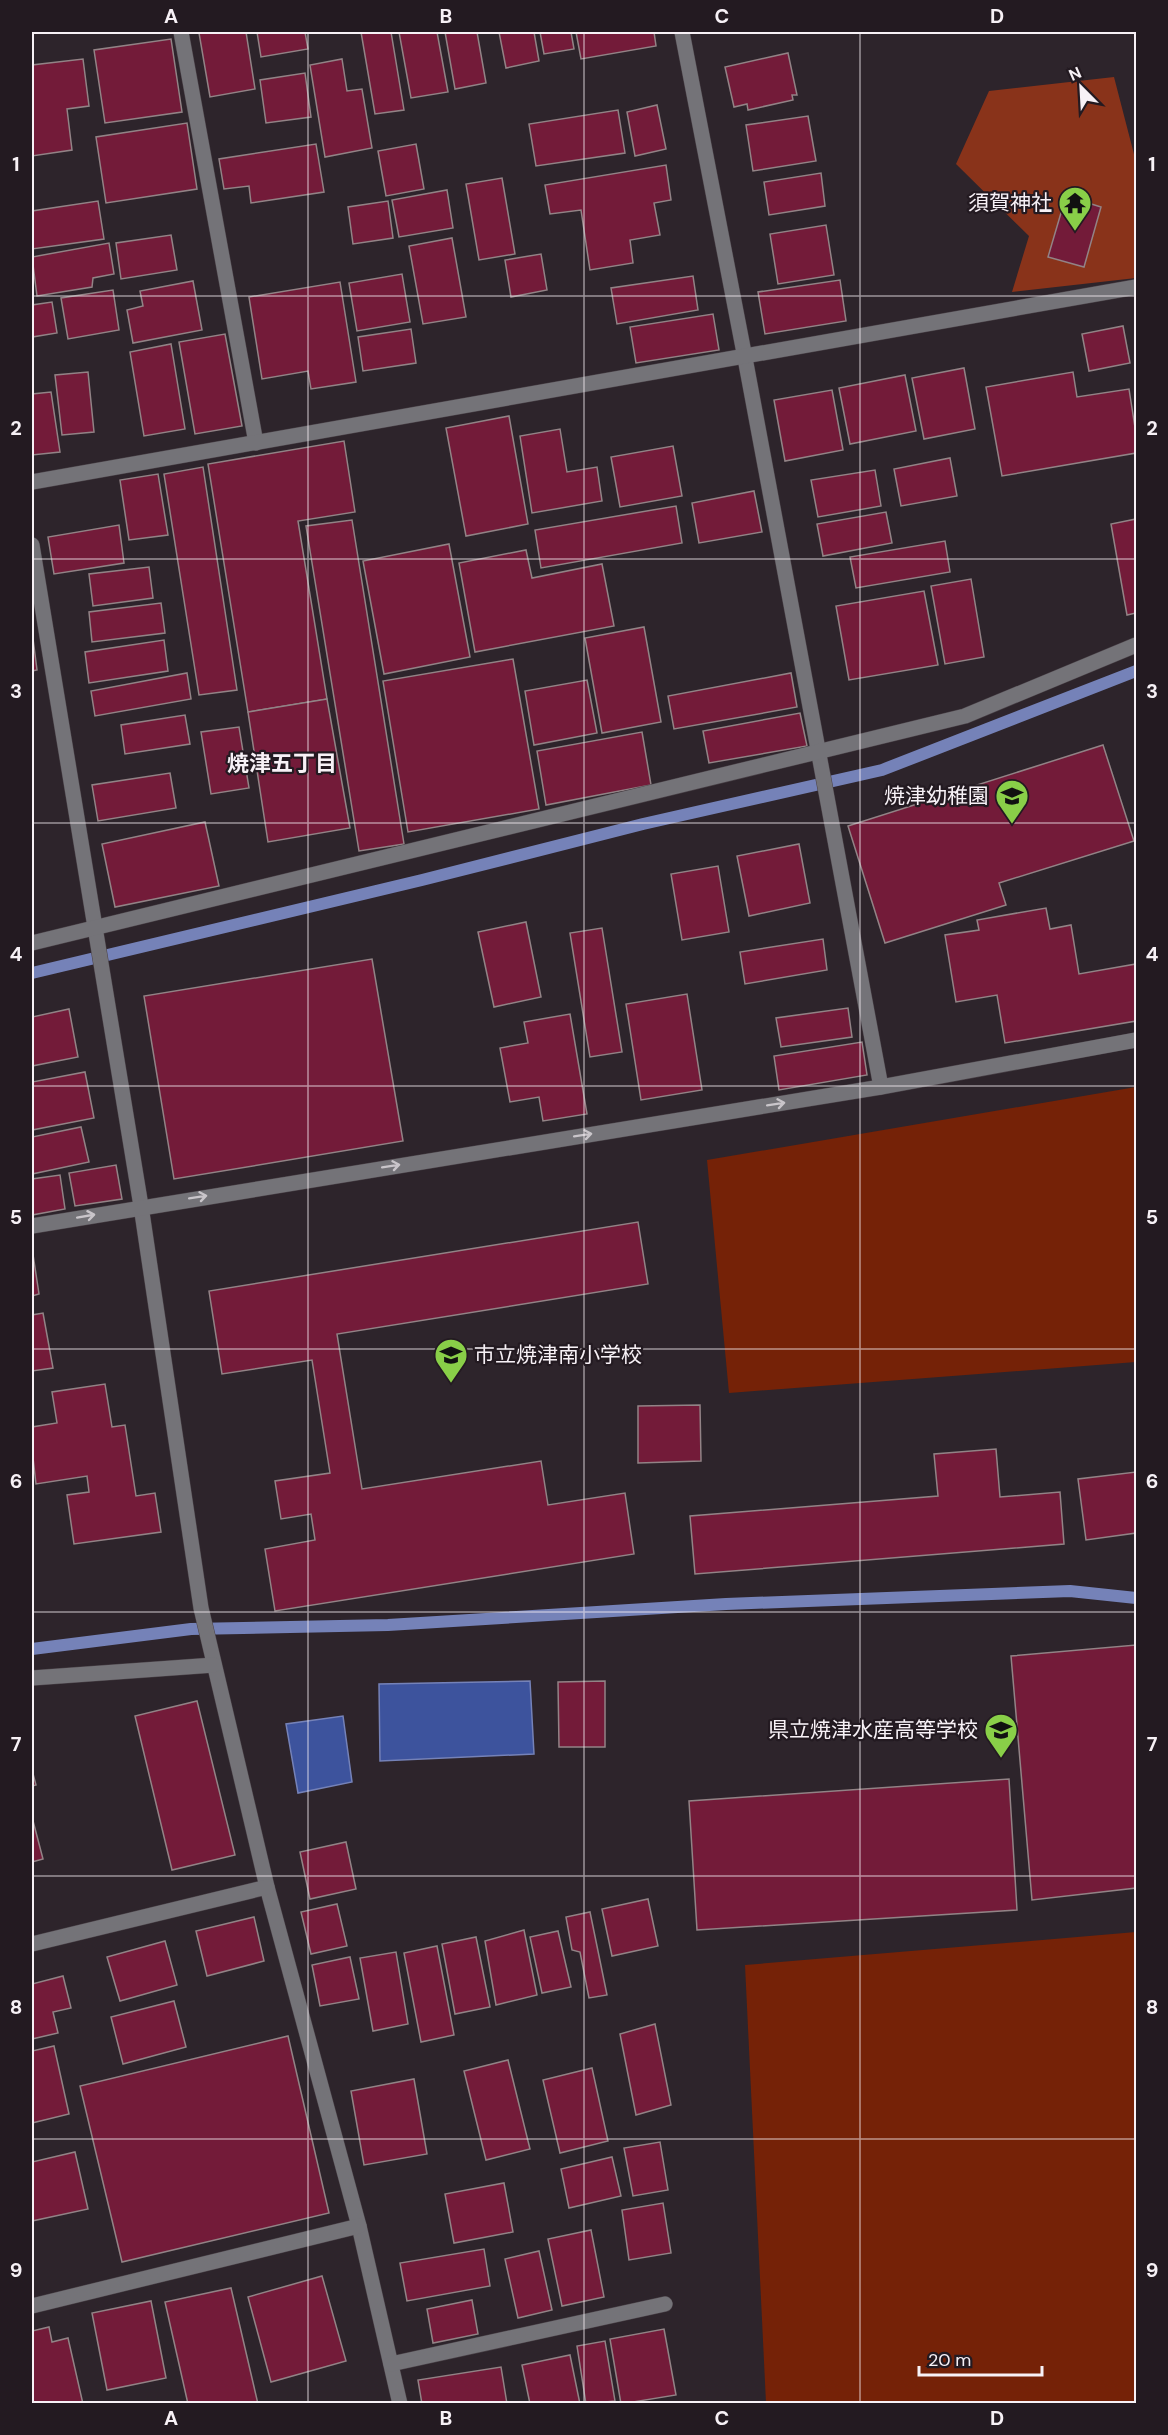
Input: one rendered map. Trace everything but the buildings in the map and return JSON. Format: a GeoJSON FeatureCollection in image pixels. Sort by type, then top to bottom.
{"type":"FeatureCollection","features":[{"type":"Feature","properties":{"kind":"street"},"geometry":{"type":"LineString","coordinates":[[182,32],[256,443]]}},
{"type":"Feature","properties":{"kind":"street"},"geometry":{"type":"LineString","coordinates":[[682,32],[881,1087]]}},
{"type":"Feature","properties":{"kind":"street"},"geometry":{"type":"LineString","coordinates":[[32,482],[1137,287]]}},
{"type":"Feature","properties":{"kind":"street"},"geometry":{"type":"LineString","coordinates":[[32,544],[93,927],[141,1206],[201,1608],[267,1887],[359,2226],[400,2403]]}},
{"type":"Feature","properties":{"kind":"street"},"geometry":{"type":"LineString","coordinates":[[32,943],[965,716],[1137,645]]}},
{"type":"Feature","properties":{"kind":"street"},"geometry":{"type":"LineString","coordinates":[[32,1226],[141,1206],[881,1087],[1137,1040]]}},
{"type":"Feature","properties":{"kind":"street"},"geometry":{"type":"LineString","coordinates":[[32,1678],[214,1665]]}},
{"type":"Feature","properties":{"kind":"street"},"geometry":{"type":"LineString","coordinates":[[32,1944],[267,1887]]}},
{"type":"Feature","properties":{"kind":"street"},"geometry":{"type":"LineString","coordinates":[[32,2306],[359,2226]]}},
{"type":"Feature","properties":{"kind":"street"},"geometry":{"type":"LineString","coordinates":[[391,2364],[665,2304]]}},
{"type":"Feature","properties":{"kind":"shaded area"},"geometry":{"type":"Polygon","coordinates":[[[1114,77],[1136,162],[1136,278],[1012,292],[1029,236],[956,164],[989,91],[1114,77]]]}},
{"type":"Feature","properties":{"kind":"shaded area"},"geometry":{"type":"Polygon","coordinates":[[[1136,1087],[1136,1362],[729,1393],[707,1160],[1136,1087]]]}},
{"type":"Feature","properties":{"kind":"shaded area"},"geometry":{"type":"Polygon","coordinates":[[[1136,1932],[1136,2403],[766,2403],[745,1965],[1136,1932]]]}},
{"type":"Feature","properties":{"kind":"water"},"geometry":{"type":"Polygon","coordinates":[[[530,1681],[534,1754],[380,1761],[379,1684],[530,1681]]]}},
{"type":"Feature","properties":{"kind":"water"},"geometry":{"type":"Polygon","coordinates":[[[343,1716],[352,1782],[298,1793],[286,1724],[343,1716]]]}},
{"type":"Feature","properties":{"kind":"waterway"},"geometry":{"type":"LineString","coordinates":[[32,973],[422,880],[643,824],[882,770],[1136,671]]}},
{"type":"Feature","properties":{"kind":"waterway"},"geometry":{"type":"LineString","coordinates":[[32,1649],[191,1629],[388,1625],[726,1604],[1070,1591],[1136,1598]]}},
{"type":"Feature","properties":{"kind":"place","name":"須賀神社"},"geometry":{"type":"Point","coordinates":[1075,232]}},
{"type":"Feature","properties":{"kind":"place","name":"焼津幼稚園"},"geometry":{"type":"Point","coordinates":[1012,825]}},
{"type":"Feature","properties":{"kind":"place","name":"市立焼津南小学校"},"geometry":{"type":"Point","coordinates":[451,1384]}},
{"type":"Feature","properties":{"kind":"place","name":"県立焼津水産高等学校"},"geometry":{"type":"Point","coordinates":[1001,1759]}},
{"type":"Feature","properties":{"kind":"district","name":"焼津五丁目"},"geometry":{"type":"Point","coordinates":[282,763]}}]}
